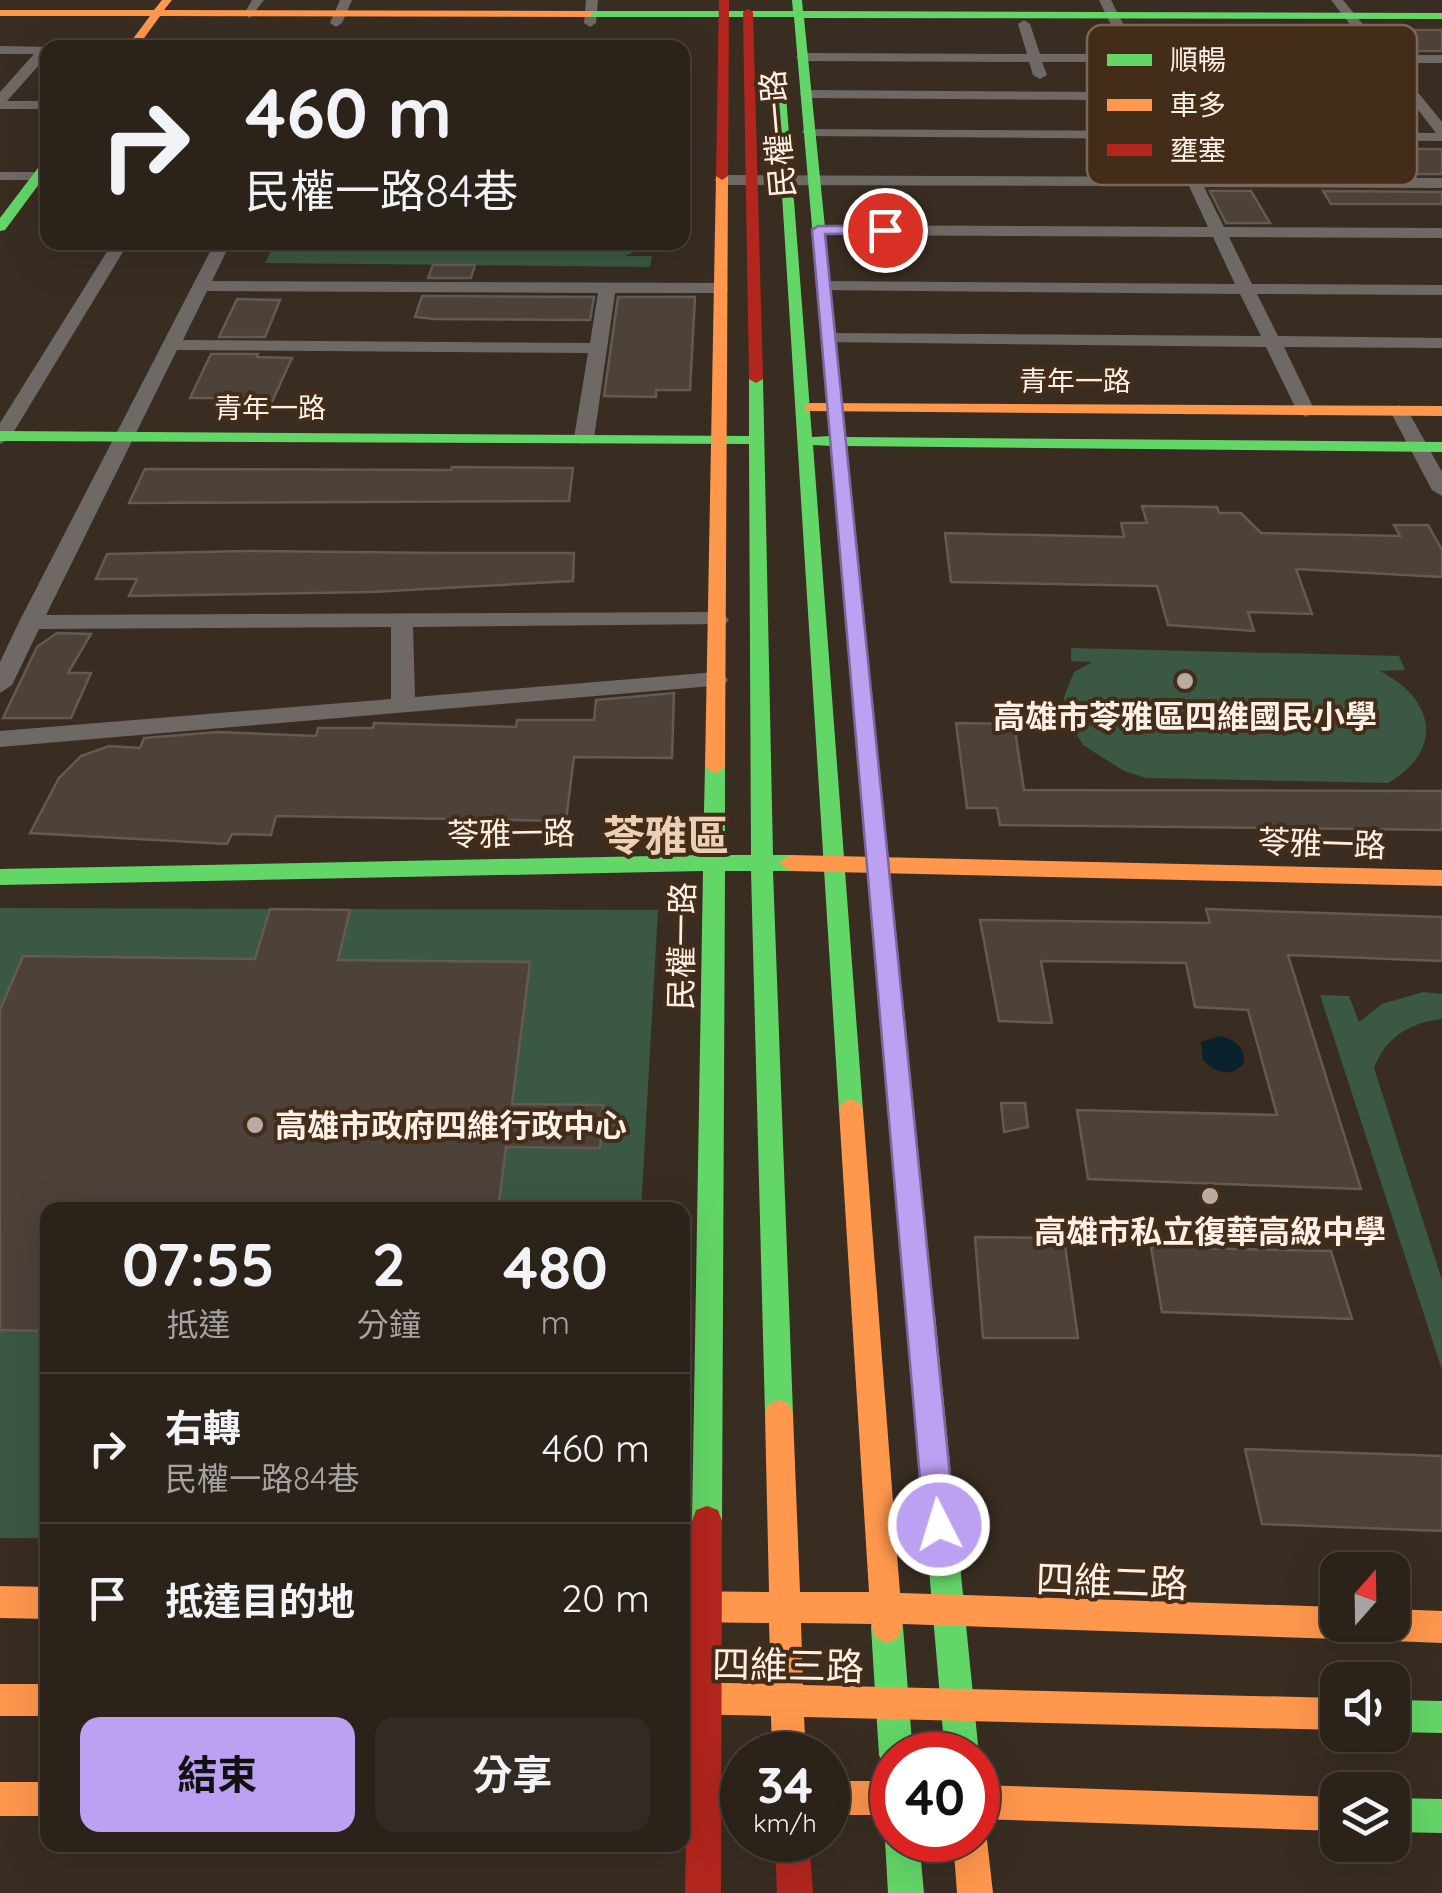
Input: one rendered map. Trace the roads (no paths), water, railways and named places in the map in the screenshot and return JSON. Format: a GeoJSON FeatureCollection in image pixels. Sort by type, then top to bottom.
{"type":"FeatureCollection","features":[{"type":"Feature","properties":{"kind":"street"},"geometry":{"type":"LineString","coordinates":[[0,22],[254,7],[341,12]]}},
{"type":"Feature","properties":{"kind":"street"},"geometry":{"type":"LineString","coordinates":[[136,40],[157,12]]}},
{"type":"Feature","properties":{"kind":"street"},"geometry":{"type":"LineString","coordinates":[[0,13],[1442,16]]}},
{"type":"Feature","properties":{"kind":"street","name":"民權一路"},"geometry":{"type":"LineString","coordinates":[[703,1893],[694,1798],[694,1698],[706,1606],[724,13]]}},
{"type":"Feature","properties":{"kind":"street","name":"民權一路"},"geometry":{"type":"LineString","coordinates":[[748,13],[754,180],[780,441],[835,864],[894,1732]]}},
{"type":"Feature","properties":{"kind":"street"},"geometry":{"type":"LineString","coordinates":[[787,13],[1024,24],[1112,13]]}},
{"type":"Feature","properties":{"kind":"street","name":"民權一路"},"geometry":{"type":"LineString","coordinates":[[787,13],[802,57],[810,132],[960,1732]]}},
{"type":"Feature","properties":{"kind":"street","name":"民權一路"},"geometry":{"type":"LineString","coordinates":[[787,13],[780,441],[762,864],[789,1732]]}},
{"type":"Feature","properties":{"kind":"street"},"geometry":{"type":"LineString","coordinates":[[1348,14],[1442,24]]}},
{"type":"Feature","properties":{"kind":"street"},"geometry":{"type":"LineString","coordinates":[[1024,24],[1046,96]]}},
{"type":"Feature","properties":{"kind":"street"},"geometry":{"type":"LineString","coordinates":[[0,50],[40,50]]}},
{"type":"Feature","properties":{"kind":"street"},"geometry":{"type":"LineString","coordinates":[[0,102],[40,55]]}},
{"type":"Feature","properties":{"kind":"street"},"geometry":{"type":"LineString","coordinates":[[802,57],[1087,58]]}},
{"type":"Feature","properties":{"kind":"street"},"geometry":{"type":"LineString","coordinates":[[1417,59],[1442,59]]}},
{"type":"Feature","properties":{"kind":"street"},"geometry":{"type":"LineString","coordinates":[[806,94],[1087,96]]}},
{"type":"Feature","properties":{"kind":"street"},"geometry":{"type":"LineString","coordinates":[[1417,101],[1442,134]]}},
{"type":"Feature","properties":{"kind":"street"},"geometry":{"type":"LineString","coordinates":[[0,102],[40,104]]}},
{"type":"Feature","properties":{"kind":"street"},"geometry":{"type":"LineString","coordinates":[[810,132],[1087,134]]}},
{"type":"Feature","properties":{"kind":"street"},"geometry":{"type":"LineString","coordinates":[[0,176],[40,172]]}},
{"type":"Feature","properties":{"kind":"street"},"geometry":{"type":"LineString","coordinates":[[0,227],[40,177]]}},
{"type":"Feature","properties":{"kind":"street"},"geometry":{"type":"LineString","coordinates":[[722,180],[1087,182]]}},
{"type":"Feature","properties":{"kind":"street"},"geometry":{"type":"LineString","coordinates":[[1196,185],[1306,410]]}},
{"type":"Feature","properties":{"kind":"street"},"geometry":{"type":"LineString","coordinates":[[818,230],[1442,234]]}},
{"type":"Feature","properties":{"kind":"street"},"geometry":{"type":"LineString","coordinates":[[1,437],[116,250]]}},
{"type":"Feature","properties":{"kind":"street"},"geometry":{"type":"LineString","coordinates":[[0,685],[219,250]]}},
{"type":"Feature","properties":{"kind":"street"},"geometry":{"type":"LineString","coordinates":[[201,286],[721,288]]}},
{"type":"Feature","properties":{"kind":"street"},"geometry":{"type":"LineString","coordinates":[[824,286],[1442,290]]}},
{"type":"Feature","properties":{"kind":"street"},"geometry":{"type":"LineString","coordinates":[[584,438],[607,287]]}},
{"type":"Feature","properties":{"kind":"street"},"geometry":{"type":"LineString","coordinates":[[829,338],[1442,343]]}},
{"type":"Feature","properties":{"kind":"street"},"geometry":{"type":"LineString","coordinates":[[171,345],[598,348]]}},
{"type":"Feature","properties":{"kind":"street","name":"青年一路"},"geometry":{"type":"LineString","coordinates":[[1153,438],[1306,410],[1442,411]]}},
{"type":"Feature","properties":{"kind":"street"},"geometry":{"type":"LineString","coordinates":[[1398,411],[1428,452],[1442,490]]}},
{"type":"Feature","properties":{"kind":"street","name":"青年一路"},"geometry":{"type":"LineString","coordinates":[[1428,452],[1442,433]]}},
{"type":"Feature","properties":{"kind":"street","name":"青年一路"},"geometry":{"type":"LineString","coordinates":[[780,441],[838,436],[1153,438],[1428,452]]}},
{"type":"Feature","properties":{"kind":"street","name":"青年一路"},"geometry":{"type":"LineString","coordinates":[[780,441],[838,436],[1153,438],[1428,452]]}},
{"type":"Feature","properties":{"kind":"street","name":"青年一路"},"geometry":{"type":"LineString","coordinates":[[1,437],[719,438]]}},
{"type":"Feature","properties":{"kind":"street"},"geometry":{"type":"LineString","coordinates":[[719,438],[780,441]]}},
{"type":"Feature","properties":{"kind":"street"},"geometry":{"type":"LineString","coordinates":[[719,438],[780,441]]}},
{"type":"Feature","properties":{"kind":"street"},"geometry":{"type":"LineString","coordinates":[[30,622],[718,619]]}},
{"type":"Feature","properties":{"kind":"street"},"geometry":{"type":"LineString","coordinates":[[402,620],[404,706]]}},
{"type":"Feature","properties":{"kind":"street"},"geometry":{"type":"LineString","coordinates":[[0,739],[716,680]]}},
{"type":"Feature","properties":{"kind":"street","name":"苓雅一路"},"geometry":{"type":"LineString","coordinates":[[0,878],[300,868],[715,863],[1442,878]]}},
{"type":"Feature","properties":{"kind":"street"},"geometry":{"type":"LineString","coordinates":[[0,1602],[40,1603]]}},
{"type":"Feature","properties":{"kind":"street","name":"四維三路"},"geometry":{"type":"LineString","coordinates":[[690,1606],[885,1608]]}},
{"type":"Feature","properties":{"kind":"street","name":"四維二路"},"geometry":{"type":"LineString","coordinates":[[885,1608],[1320,1622]]}},
{"type":"Feature","properties":{"kind":"street"},"geometry":{"type":"LineString","coordinates":[[1410,1625],[1442,1626]]}},
{"type":"Feature","properties":{"kind":"street","name":"四維三路"},"geometry":{"type":"LineString","coordinates":[[694,1698],[892,1702]]}},
{"type":"Feature","properties":{"kind":"street"},"geometry":{"type":"LineString","coordinates":[[0,1700],[40,1700]]}},
{"type":"Feature","properties":{"kind":"street"},"geometry":{"type":"LineString","coordinates":[[892,1702],[1320,1713]]}},
{"type":"Feature","properties":{"kind":"street"},"geometry":{"type":"LineString","coordinates":[[1410,1716],[1442,1717]]}},
{"type":"Feature","properties":{"kind":"street"},"geometry":{"type":"LineString","coordinates":[[0,1798],[40,1798]]}},
{"type":"Feature","properties":{"kind":"street"},"geometry":{"type":"LineString","coordinates":[[694,1798],[720,1798]]}},
{"type":"Feature","properties":{"kind":"street"},"geometry":{"type":"LineString","coordinates":[[1000,1803],[1320,1813]]}},
{"type":"Feature","properties":{"kind":"street"},"geometry":{"type":"LineString","coordinates":[[1410,1815],[1442,1816]]}},
{"type":"Feature","properties":{"kind":"street"},"geometry":{"type":"LineString","coordinates":[[793,1862],[795,1893]]}},
{"type":"Feature","properties":{"kind":"street"},"geometry":{"type":"LineString","coordinates":[[904,1862],[906,1893]]}},
{"type":"Feature","properties":{"kind":"street"},"geometry":{"type":"LineString","coordinates":[[972,1862],[975,1893]]}},
{"type":"Feature","properties":{"kind":"water"},"geometry":{"type":"Polygon","coordinates":[[[1219,1036],[1234,1041],[1243,1052],[1244,1063],[1234,1071],[1218,1071],[1203,1060],[1201,1042],[1219,1036]]]}},
{"type":"Feature","properties":{"kind":"place","name":"高雄市苓雅區四維國民小學"},"geometry":{"type":"Point","coordinates":[1185,681]}},
{"type":"Feature","properties":{"kind":"place","name":"高雄市政府四維行政中心"},"geometry":{"type":"Point","coordinates":[255,1125]}},
{"type":"Feature","properties":{"kind":"place","name":"高雄市私立復華高級中學"},"geometry":{"type":"Point","coordinates":[1210,1196]}},
{"type":"Feature","properties":{"kind":"district","name":"苓雅區"},"geometry":{"type":"Point","coordinates":[666,835]}}]}
